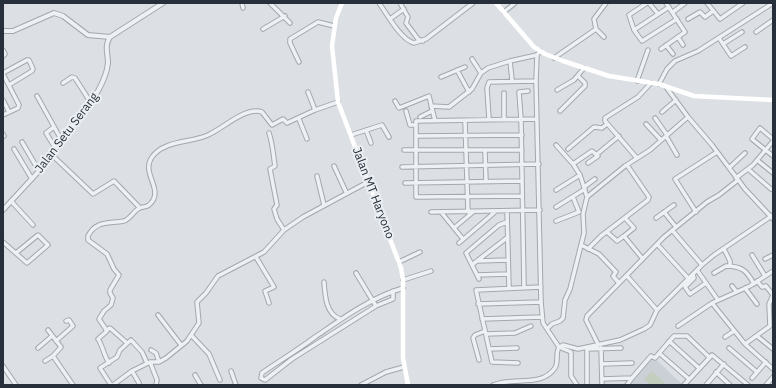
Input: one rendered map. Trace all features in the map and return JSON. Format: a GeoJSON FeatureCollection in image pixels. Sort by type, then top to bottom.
{"type":"FeatureCollection","features":[{"type":"Feature","properties":{"kind":"main road","name":"Jalan MT Haryono"},"geometry":{"type":"LineString","coordinates":[[342,3],[334,26],[332,57],[338,102],[399,262],[403,280],[404,367],[408,385]]}},
{"type":"Feature","properties":{"kind":"main road"},"geometry":{"type":"LineString","coordinates":[[496,3],[538,53],[609,76],[659,84],[694,96],[773,100]]}},
{"type":"Feature","properties":{"kind":"street"},"geometry":{"type":"LineString","coordinates":[[3,31],[13,31],[54,13],[63,16],[88,35],[110,37],[163,3]]}},
{"type":"Feature","properties":{"kind":"street"},"geometry":{"type":"LineString","coordinates":[[242,3],[243,8]]}},
{"type":"Feature","properties":{"kind":"street"},"geometry":{"type":"LineString","coordinates":[[379,3],[390,19],[411,43],[423,41],[473,3]]}},
{"type":"Feature","properties":{"kind":"street"},"geometry":{"type":"LineString","coordinates":[[400,3],[408,18],[405,23],[418,39],[423,41]]}},
{"type":"Feature","properties":{"kind":"street"},"geometry":{"type":"LineString","coordinates":[[504,12],[515,3]]}},
{"type":"Feature","properties":{"kind":"street"},"geometry":{"type":"LineString","coordinates":[[604,37],[596,29],[594,18],[606,3]]}},
{"type":"Feature","properties":{"kind":"street"},"geometry":{"type":"LineString","coordinates":[[658,14],[648,3],[629,14],[634,30],[644,42],[677,19]]}},
{"type":"Feature","properties":{"kind":"street"},"geometry":{"type":"LineString","coordinates":[[673,12],[685,3]]}},
{"type":"Feature","properties":{"kind":"street"},"geometry":{"type":"LineString","coordinates":[[707,3],[720,19],[743,3]]}},
{"type":"Feature","properties":{"kind":"street"},"geometry":{"type":"LineString","coordinates":[[273,4],[290,23]]}},
{"type":"Feature","properties":{"kind":"street"},"geometry":{"type":"LineString","coordinates":[[634,30],[658,14],[668,5],[685,32],[661,49]]}},
{"type":"Feature","properties":{"kind":"street"},"geometry":{"type":"LineString","coordinates":[[659,84],[673,62],[689,56],[772,6]]}},
{"type":"Feature","properties":{"kind":"street"},"geometry":{"type":"LineString","coordinates":[[390,19],[404,9]]}},
{"type":"Feature","properties":{"kind":"street"},"geometry":{"type":"LineString","coordinates":[[688,19],[700,12],[705,17],[713,11]]}},
{"type":"Feature","properties":{"kind":"street"},"geometry":{"type":"LineString","coordinates":[[263,29],[285,16]]}},
{"type":"Feature","properties":{"kind":"street"},"geometry":{"type":"LineString","coordinates":[[756,32],[773,20]]}},
{"type":"Feature","properties":{"kind":"street"},"geometry":{"type":"LineString","coordinates":[[299,62],[290,43],[290,39],[318,22],[334,26]]}},
{"type":"Feature","properties":{"kind":"street"},"geometry":{"type":"LineString","coordinates":[[554,58],[596,29]]}},
{"type":"Feature","properties":{"kind":"street"},"geometry":{"type":"LineString","coordinates":[[723,44],[742,32]]}},
{"type":"Feature","properties":{"kind":"street","name":"Jalan Setu Serang"},"geometry":{"type":"LineString","coordinates":[[3,210],[39,171],[91,102],[104,78],[108,64],[106,44],[110,37]]}},
{"type":"Feature","properties":{"kind":"street"},"geometry":{"type":"LineString","coordinates":[[678,37],[683,45]]}},
{"type":"Feature","properties":{"kind":"street"},"geometry":{"type":"LineString","coordinates":[[718,38],[731,56],[745,47]]}},
{"type":"Feature","properties":{"kind":"street"},"geometry":{"type":"LineString","coordinates":[[666,45],[673,54]]}},
{"type":"Feature","properties":{"kind":"street"},"geometry":{"type":"LineString","coordinates":[[3,50],[5,54],[3,56]]}},
{"type":"Feature","properties":{"kind":"street"},"geometry":{"type":"LineString","coordinates":[[637,81],[648,50]]}},
{"type":"Feature","properties":{"kind":"street"},"geometry":{"type":"LineString","coordinates":[[420,117],[432,109],[446,108],[469,92],[473,88],[481,73],[493,66],[538,53],[536,81],[541,302],[542,317],[559,347],[557,365],[546,379],[531,382],[506,382],[493,385]]}},
{"type":"Feature","properties":{"kind":"street"},"geometry":{"type":"LineString","coordinates":[[472,59],[481,73]]}},
{"type":"Feature","properties":{"kind":"street"},"geometry":{"type":"LineString","coordinates":[[3,115],[18,108],[19,105],[10,84],[5,80],[3,74],[29,60],[33,69],[32,71],[10,84]]}},
{"type":"Feature","properties":{"kind":"street"},"geometry":{"type":"LineString","coordinates":[[510,61],[512,80]]}},
{"type":"Feature","properties":{"kind":"street"},"geometry":{"type":"LineString","coordinates":[[441,77],[465,67]]}},
{"type":"Feature","properties":{"kind":"street"},"geometry":{"type":"LineString","coordinates":[[557,90],[578,76],[584,68]]}},
{"type":"Feature","properties":{"kind":"street"},"geometry":{"type":"LineString","coordinates":[[457,70],[469,92]]}},
{"type":"Feature","properties":{"kind":"street"},"geometry":{"type":"LineString","coordinates":[[560,111],[569,100],[585,86],[585,83],[578,76]]}},
{"type":"Feature","properties":{"kind":"street"},"geometry":{"type":"LineString","coordinates":[[63,83],[72,77],[75,78],[91,102]]}},
{"type":"Feature","properties":{"kind":"street"},"geometry":{"type":"LineString","coordinates":[[489,119],[488,83],[492,81],[512,80],[536,81]]}},
{"type":"Feature","properties":{"kind":"street"},"geometry":{"type":"LineString","coordinates":[[636,157],[605,121],[606,117],[638,98],[651,83]]}},
{"type":"Feature","properties":{"kind":"street"},"geometry":{"type":"LineString","coordinates":[[587,385],[586,351],[589,348],[620,340],[650,325],[657,310],[702,265],[772,217],[737,179],[688,117],[666,86]]}},
{"type":"Feature","properties":{"kind":"street"},"geometry":{"type":"LineString","coordinates":[[524,288],[522,135],[519,92],[528,91]]}},
{"type":"Feature","properties":{"kind":"street"},"geometry":{"type":"LineString","coordinates":[[308,92],[315,110]]}},
{"type":"Feature","properties":{"kind":"street"},"geometry":{"type":"LineString","coordinates":[[504,93],[504,119]]}},
{"type":"Feature","properties":{"kind":"street"},"geometry":{"type":"LineString","coordinates":[[37,96],[62,141]]}},
{"type":"Feature","properties":{"kind":"street"},"geometry":{"type":"LineString","coordinates":[[395,101],[399,108],[429,96],[435,120]]}},
{"type":"Feature","properties":{"kind":"street"},"geometry":{"type":"LineString","coordinates":[[3,100],[9,112]]}},
{"type":"Feature","properties":{"kind":"street"},"geometry":{"type":"LineString","coordinates":[[662,112],[676,100]]}},
{"type":"Feature","properties":{"kind":"street"},"geometry":{"type":"LineString","coordinates":[[106,330],[99,319],[112,303],[113,298],[110,294],[110,290],[119,275],[114,269],[107,254],[88,240],[88,236],[100,223],[128,220],[140,208],[149,205],[156,196],[156,189],[149,174],[152,157],[173,144],[213,133],[251,110],[262,112],[272,125],[282,119],[287,123],[299,119],[315,110],[338,102]]}},
{"type":"Feature","properties":{"kind":"street"},"geometry":{"type":"LineString","coordinates":[[406,111],[410,125],[415,126]]}},
{"type":"Feature","properties":{"kind":"street"},"geometry":{"type":"LineString","coordinates":[[587,197],[636,157],[644,154],[688,117]]}},
{"type":"Feature","properties":{"kind":"street"},"geometry":{"type":"LineString","coordinates":[[655,118],[677,155]]}},
{"type":"Feature","properties":{"kind":"street"},"geometry":{"type":"LineString","coordinates":[[299,119],[307,139]]}},
{"type":"Feature","properties":{"kind":"street"},"geometry":{"type":"LineString","coordinates":[[522,196],[416,197],[415,126],[416,121],[537,119]]}},
{"type":"Feature","properties":{"kind":"street"},"geometry":{"type":"LineString","coordinates":[[465,120],[468,212]]}},
{"type":"Feature","properties":{"kind":"street"},"geometry":{"type":"LineString","coordinates":[[568,149],[594,127],[602,128],[607,124]]}},
{"type":"Feature","properties":{"kind":"street"},"geometry":{"type":"LineString","coordinates":[[646,124],[660,140]]}},
{"type":"Feature","properties":{"kind":"street"},"geometry":{"type":"LineString","coordinates":[[351,135],[383,125],[390,137]]}},
{"type":"Feature","properties":{"kind":"street"},"geometry":{"type":"LineString","coordinates":[[54,128],[46,133],[56,149]]}},
{"type":"Feature","properties":{"kind":"street"},"geometry":{"type":"LineString","coordinates":[[597,346],[586,317],[627,276],[642,258],[672,230],[737,179],[757,160],[766,150],[773,140],[760,128],[755,134],[753,140],[766,150],[773,156]]}},
{"type":"Feature","properties":{"kind":"street"},"geometry":{"type":"LineString","coordinates":[[366,130],[371,143]]}},
{"type":"Feature","properties":{"kind":"street"},"geometry":{"type":"LineString","coordinates":[[269,133],[273,147],[272,152],[275,166],[270,168],[277,205],[274,209],[277,219],[284,230]]}},
{"type":"Feature","properties":{"kind":"street"},"geometry":{"type":"LineString","coordinates":[[416,136],[522,135]]}},
{"type":"Feature","properties":{"kind":"street"},"geometry":{"type":"LineString","coordinates":[[588,163],[598,156],[596,155],[619,136]]}},
{"type":"Feature","properties":{"kind":"street"},"geometry":{"type":"LineString","coordinates":[[22,142],[39,171]]}},
{"type":"Feature","properties":{"kind":"street"},"geometry":{"type":"LineString","coordinates":[[548,327],[560,321],[564,315],[565,300],[570,289],[581,245],[584,226],[583,214],[587,197],[580,175],[573,164],[556,145]]}},
{"type":"Feature","properties":{"kind":"street"},"geometry":{"type":"LineString","coordinates":[[14,149],[32,179]]}},
{"type":"Feature","properties":{"kind":"street"},"geometry":{"type":"LineString","coordinates":[[404,150],[522,150]]}},
{"type":"Feature","properties":{"kind":"street"},"geometry":{"type":"LineString","coordinates":[[485,151],[486,181]]}},
{"type":"Feature","properties":{"kind":"street"},"geometry":{"type":"LineString","coordinates":[[573,164],[591,151],[596,155]]}},
{"type":"Feature","properties":{"kind":"street"},"geometry":{"type":"LineString","coordinates":[[696,212],[675,179],[717,152]]}},
{"type":"Feature","properties":{"kind":"street"},"geometry":{"type":"LineString","coordinates":[[729,168],[745,153]]}},
{"type":"Feature","properties":{"kind":"street"},"geometry":{"type":"LineString","coordinates":[[52,155],[93,194],[114,182],[140,208]]}},
{"type":"Feature","properties":{"kind":"street"},"geometry":{"type":"LineString","coordinates":[[757,160],[773,173]]}},
{"type":"Feature","properties":{"kind":"street"},"geometry":{"type":"LineString","coordinates":[[402,167],[539,164]]}},
{"type":"Feature","properties":{"kind":"street"},"geometry":{"type":"LineString","coordinates":[[588,249],[601,236],[608,232],[649,198],[627,165]]}},
{"type":"Feature","properties":{"kind":"street"},"geometry":{"type":"LineString","coordinates":[[334,166],[346,192]]}},
{"type":"Feature","properties":{"kind":"street"},"geometry":{"type":"LineString","coordinates":[[748,169],[771,189]]}},
{"type":"Feature","properties":{"kind":"street"},"geometry":{"type":"LineString","coordinates":[[556,190],[580,175]]}},
{"type":"Feature","properties":{"kind":"street"},"geometry":{"type":"LineString","coordinates":[[317,176],[324,205]]}},
{"type":"Feature","properties":{"kind":"street"},"geometry":{"type":"LineString","coordinates":[[556,207],[573,197],[595,179]]}},
{"type":"Feature","properties":{"kind":"street"},"geometry":{"type":"LineString","coordinates":[[405,183],[522,181]]}},
{"type":"Feature","properties":{"kind":"street"},"geometry":{"type":"LineString","coordinates":[[156,385],[157,380],[148,363],[142,352],[132,340],[127,343],[117,357],[100,368],[112,385],[132,371],[148,363],[159,362],[166,358],[192,336],[199,323],[197,302],[206,293],[215,280],[230,269],[256,258],[264,252],[284,230],[346,192],[368,182]]}},
{"type":"Feature","properties":{"kind":"street"},"geometry":{"type":"LineString","coordinates":[[556,221],[579,212],[573,197]]}},
{"type":"Feature","properties":{"kind":"street"},"geometry":{"type":"LineString","coordinates":[[11,201],[33,225]]}},
{"type":"Feature","properties":{"kind":"street"},"geometry":{"type":"LineString","coordinates":[[656,218],[674,205]]}},
{"type":"Feature","properties":{"kind":"street"},"geometry":{"type":"LineString","coordinates":[[430,212],[540,210]]}},
{"type":"Feature","properties":{"kind":"street"},"geometry":{"type":"LineString","coordinates":[[507,211],[509,288]]}},
{"type":"Feature","properties":{"kind":"street"},"geometry":{"type":"LineString","coordinates":[[441,212],[463,239]]}},
{"type":"Feature","properties":{"kind":"street"},"geometry":{"type":"LineString","coordinates":[[454,228],[473,212]]}},
{"type":"Feature","properties":{"kind":"street"},"geometry":{"type":"LineString","coordinates":[[458,243],[495,212]]}},
{"type":"Feature","properties":{"kind":"street"},"geometry":{"type":"LineString","coordinates":[[664,212],[676,227]]}},
{"type":"Feature","properties":{"kind":"street"},"geometry":{"type":"LineString","coordinates":[[608,232],[617,241],[634,228],[625,218]]}},
{"type":"Feature","properties":{"kind":"street"},"geometry":{"type":"LineString","coordinates":[[507,222],[499,225],[467,253],[478,277],[508,274]]}},
{"type":"Feature","properties":{"kind":"street"},"geometry":{"type":"LineString","coordinates":[[672,230],[702,265]]}},
{"type":"Feature","properties":{"kind":"street"},"geometry":{"type":"LineString","coordinates":[[3,242],[27,263],[48,246],[38,235],[16,253]]}},
{"type":"Feature","properties":{"kind":"street"},"geometry":{"type":"LineString","coordinates":[[624,236],[642,258]]}},
{"type":"Feature","properties":{"kind":"street"},"geometry":{"type":"LineString","coordinates":[[473,264],[508,237]]}},
{"type":"Feature","properties":{"kind":"street"},"geometry":{"type":"LineString","coordinates":[[657,244],[688,278]]}},
{"type":"Feature","properties":{"kind":"street"},"geometry":{"type":"LineString","coordinates":[[581,245],[601,255],[616,272],[613,276],[619,283]]}},
{"type":"Feature","properties":{"kind":"street"},"geometry":{"type":"LineString","coordinates":[[724,249],[730,260],[730,265]]}},
{"type":"Feature","properties":{"kind":"street"},"geometry":{"type":"LineString","coordinates":[[399,262],[420,252]]}},
{"type":"Feature","properties":{"kind":"street"},"geometry":{"type":"LineString","coordinates":[[752,254],[765,276]]}},
{"type":"Feature","properties":{"kind":"street"},"geometry":{"type":"LineString","coordinates":[[765,259],[773,255]]}},
{"type":"Feature","properties":{"kind":"street"},"geometry":{"type":"LineString","coordinates":[[256,258],[274,287],[265,291],[269,303]]}},
{"type":"Feature","properties":{"kind":"street"},"geometry":{"type":"LineString","coordinates":[[477,261],[508,260]]}},
{"type":"Feature","properties":{"kind":"street"},"geometry":{"type":"LineString","coordinates":[[714,273],[724,266],[730,265],[745,270],[755,282],[762,287],[767,287],[773,295],[769,304],[770,326],[745,344]]}},
{"type":"Feature","properties":{"kind":"street"},"geometry":{"type":"LineString","coordinates":[[697,270],[718,300]]}},
{"type":"Feature","properties":{"kind":"street"},"geometry":{"type":"LineString","coordinates":[[403,280],[431,271]]}},
{"type":"Feature","properties":{"kind":"street"},"geometry":{"type":"LineString","coordinates":[[678,326],[712,303],[745,288],[773,271]]}},
{"type":"Feature","properties":{"kind":"street"},"geometry":{"type":"LineString","coordinates":[[356,273],[376,306]]}},
{"type":"Feature","properties":{"kind":"street"},"geometry":{"type":"LineString","coordinates":[[693,274],[694,278],[685,287],[690,294],[706,283]]}},
{"type":"Feature","properties":{"kind":"street"},"geometry":{"type":"LineString","coordinates":[[627,276],[657,310]]}},
{"type":"Feature","properties":{"kind":"street"},"geometry":{"type":"LineString","coordinates":[[324,282],[328,306],[334,316],[340,319]]}},
{"type":"Feature","properties":{"kind":"street"},"geometry":{"type":"LineString","coordinates":[[732,286],[736,291]]}},
{"type":"Feature","properties":{"kind":"street"},"geometry":{"type":"LineString","coordinates":[[518,363],[493,363],[478,304],[476,290],[477,288],[541,287]]}},
{"type":"Feature","properties":{"kind":"street"},"geometry":{"type":"LineString","coordinates":[[393,291],[393,299],[376,306],[316,346],[292,359],[265,380],[261,378],[262,373],[340,319],[373,300],[393,291],[403,288]]}},
{"type":"Feature","properties":{"kind":"street"},"geometry":{"type":"LineString","coordinates":[[745,288],[757,304]]}},
{"type":"Feature","properties":{"kind":"street"},"geometry":{"type":"LineString","coordinates":[[478,304],[541,302]]}},
{"type":"Feature","properties":{"kind":"street"},"geometry":{"type":"LineString","coordinates":[[712,303],[745,344],[773,369]]}},
{"type":"Feature","properties":{"kind":"street"},"geometry":{"type":"LineString","coordinates":[[158,315],[181,345]]}},
{"type":"Feature","properties":{"kind":"street"},"geometry":{"type":"LineString","coordinates":[[482,319],[542,317]]}},
{"type":"Feature","properties":{"kind":"street"},"geometry":{"type":"LineString","coordinates":[[56,341],[73,326],[69,320],[66,321]]}},
{"type":"Feature","properties":{"kind":"street"},"geometry":{"type":"LineString","coordinates":[[480,360],[473,338],[475,335],[485,332],[515,333],[531,326]]}},
{"type":"Feature","properties":{"kind":"street"},"geometry":{"type":"LineString","coordinates":[[109,362],[102,352],[102,344],[98,339],[106,330],[110,328],[127,343]]}},
{"type":"Feature","properties":{"kind":"street"},"geometry":{"type":"LineString","coordinates":[[45,362],[61,347],[48,330]]}},
{"type":"Feature","properties":{"kind":"street"},"geometry":{"type":"LineString","coordinates":[[725,337],[734,332]]}},
{"type":"Feature","properties":{"kind":"street"},"geometry":{"type":"LineString","coordinates":[[38,348],[52,336]]}},
{"type":"Feature","properties":{"kind":"street"},"geometry":{"type":"LineString","coordinates":[[192,336],[209,354],[220,380]]}},
{"type":"Feature","properties":{"kind":"street"},"geometry":{"type":"LineString","coordinates":[[627,385],[651,356],[655,358],[674,336],[686,336],[709,357]]}},
{"type":"Feature","properties":{"kind":"street"},"geometry":{"type":"LineString","coordinates":[[757,336],[773,349]]}},
{"type":"Feature","properties":{"kind":"street"},"geometry":{"type":"LineString","coordinates":[[316,337],[316,346]]}},
{"type":"Feature","properties":{"kind":"street"},"geometry":{"type":"LineString","coordinates":[[669,341],[699,368]]}},
{"type":"Feature","properties":{"kind":"street"},"geometry":{"type":"LineString","coordinates":[[559,347],[563,345],[576,350],[597,346],[601,348],[621,348]]}},
{"type":"Feature","properties":{"kind":"street"},"geometry":{"type":"LineString","coordinates":[[559,347],[571,352],[571,376],[577,385]]}},
{"type":"Feature","properties":{"kind":"street"},"geometry":{"type":"LineString","coordinates":[[489,349],[517,348]]}},
{"type":"Feature","properties":{"kind":"street"},"geometry":{"type":"LineString","coordinates":[[601,348],[602,385]]}},
{"type":"Feature","properties":{"kind":"street"},"geometry":{"type":"LineString","coordinates":[[729,348],[757,372]]}},
{"type":"Feature","properties":{"kind":"street"},"geometry":{"type":"LineString","coordinates":[[151,350],[156,353],[159,362]]}},
{"type":"Feature","properties":{"kind":"street"},"geometry":{"type":"LineString","coordinates":[[659,353],[689,379]]}},
{"type":"Feature","properties":{"kind":"street"},"geometry":{"type":"LineString","coordinates":[[684,385],[709,357],[713,355],[747,385]]}},
{"type":"Feature","properties":{"kind":"street"},"geometry":{"type":"LineString","coordinates":[[52,356],[73,385]]}},
{"type":"Feature","properties":{"kind":"street"},"geometry":{"type":"LineString","coordinates":[[752,378],[766,362]]}},
{"type":"Feature","properties":{"kind":"street"},"geometry":{"type":"LineString","coordinates":[[602,364],[632,363]]}},
{"type":"Feature","properties":{"kind":"street"},"geometry":{"type":"LineString","coordinates":[[706,385],[724,364]]}},
{"type":"Feature","properties":{"kind":"street"},"geometry":{"type":"LineString","coordinates":[[3,366],[16,385]]}},
{"type":"Feature","properties":{"kind":"street"},"geometry":{"type":"LineString","coordinates":[[361,385],[386,372],[404,367]]}},
{"type":"Feature","properties":{"kind":"street"},"geometry":{"type":"LineString","coordinates":[[132,371],[139,383]]}},
{"type":"Feature","properties":{"kind":"street"},"geometry":{"type":"LineString","coordinates":[[231,371],[236,385]]}},
{"type":"Feature","properties":{"kind":"street"},"geometry":{"type":"LineString","coordinates":[[716,372],[728,384]]}},
{"type":"Feature","properties":{"kind":"street"},"geometry":{"type":"LineString","coordinates":[[195,376],[199,384]]}},
{"type":"Feature","properties":{"kind":"street"},"geometry":{"type":"LineString","coordinates":[[766,385],[773,377]]}},
{"type":"Feature","properties":{"kind":"street"},"geometry":{"type":"LineString","coordinates":[[602,379],[632,378]]}},
{"type":"Feature","properties":{"kind":"shaded area"},"geometry":{"type":"Polygon","coordinates":[[[650,354],[683,385],[623,385],[650,354]]]}},
{"type":"Feature","properties":{"kind":"green space"},"geometry":{"type":"Polygon","coordinates":[[[652,371],[665,383],[664,385],[650,385],[644,379],[652,371]]]}}]}
